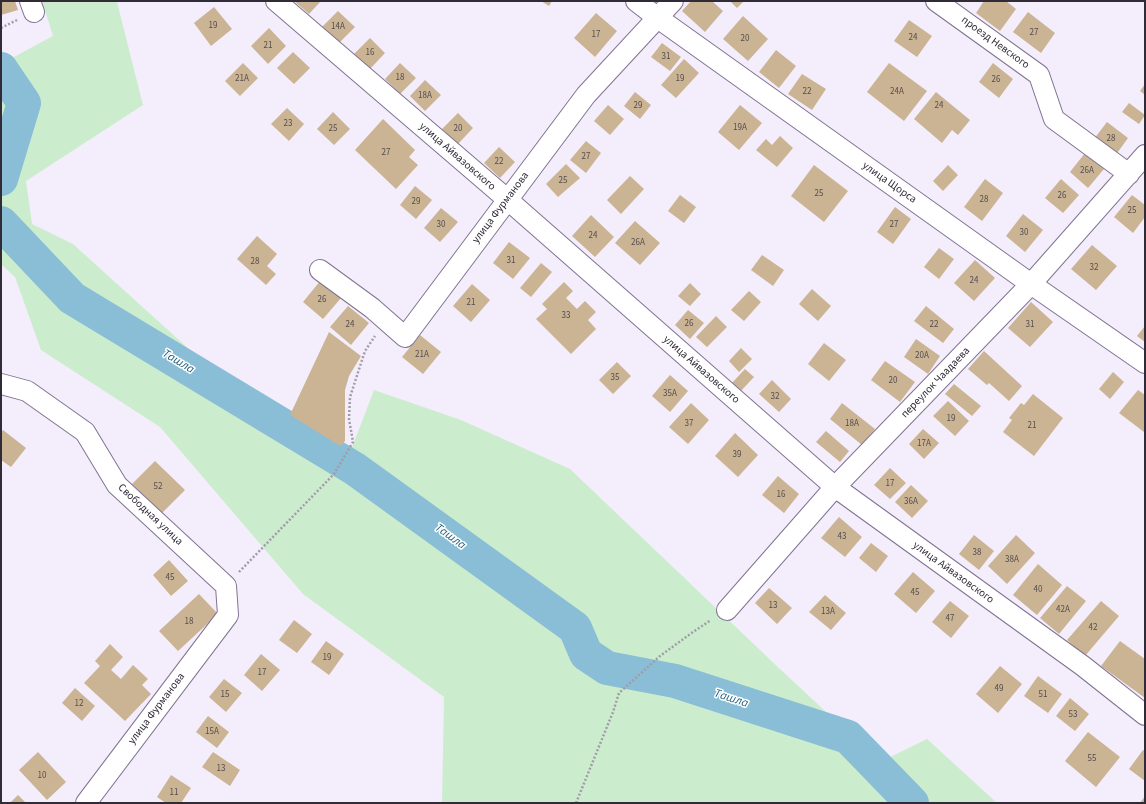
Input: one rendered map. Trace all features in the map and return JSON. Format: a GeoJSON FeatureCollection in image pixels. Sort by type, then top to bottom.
{"type":"FeatureCollection","features":[{"type":"Feature","properties":{"kind":"street","name":"улица Айвазовского"},"geometry":{"type":"LineString","coordinates":[[276,1],[508,200],[835,487],[1083,666],[1145,715]]}},
{"type":"Feature","properties":{"kind":"street","name":"улица Щорса"},"geometry":{"type":"LineString","coordinates":[[636,1],[1031,284],[1145,363]]}},
{"type":"Feature","properties":{"kind":"street","name":"улица Фурманова"},"geometry":{"type":"LineString","coordinates":[[320,270],[372,308],[405,337],[586,95],[673,1]]}},
{"type":"Feature","properties":{"kind":"street","name":"проезд Невского"},"geometry":{"type":"LineString","coordinates":[[936,1],[1039,75],[1054,119],[1129,174]]}},
{"type":"Feature","properties":{"kind":"street","name":"переулок Чаадаева"},"geometry":{"type":"LineString","coordinates":[[727,610],[835,487],[1031,284],[1145,155]]}},
{"type":"Feature","properties":{"kind":"street","name":"Свободная улица"},"geometry":{"type":"LineString","coordinates":[[1,384],[27,391],[85,432],[116,485],[226,586]]}},
{"type":"Feature","properties":{"kind":"street","name":"улица Фурманова"},"geometry":{"type":"LineString","coordinates":[[86,803],[228,615],[226,586]]}},
{"type":"Feature","properties":{"kind":"path"},"geometry":{"type":"LineString","coordinates":[[226,586],[334,474],[353,442],[349,419],[350,397],[365,351],[372,339],[388,322]]}},
{"type":"Feature","properties":{"kind":"path"},"geometry":{"type":"LineString","coordinates":[[576,803],[613,712],[618,693],[660,656],[727,610]]}},
{"type":"Feature","properties":{"kind":"green space"},"geometry":{"type":"Polygon","coordinates":[[[42,1],[117,2],[143,105],[26,181],[32,224],[73,244],[264,417],[343,471],[374,390],[461,420],[570,469],[880,762],[927,739],[997,803],[442,803],[444,697],[303,594],[160,427],[41,350],[15,277],[1,264],[1,64],[53,36],[42,1]]]}},
{"type":"Feature","properties":{"kind":"building"},"geometry":{"type":"Polygon","coordinates":[[[1,1],[15,1],[18,10],[1,15],[1,1]]]}},
{"type":"Feature","properties":{"kind":"building"},"geometry":{"type":"Polygon","coordinates":[[[294,1],[321,1],[309,14],[294,1]]]}},
{"type":"Feature","properties":{"kind":"building"},"geometry":{"type":"Polygon","coordinates":[[[541,1],[552,1],[549,6],[541,1]]]}},
{"type":"Feature","properties":{"kind":"building"},"geometry":{"type":"Polygon","coordinates":[[[691,1],[712,1],[723,11],[705,32],[682,11],[691,1]]]}},
{"type":"Feature","properties":{"kind":"building"},"geometry":{"type":"Polygon","coordinates":[[[730,1],[744,1],[737,8],[730,1]]]}},
{"type":"Feature","properties":{"kind":"building"},"geometry":{"type":"Polygon","coordinates":[[[984,1],[1006,1],[1016,9],[1000,31],[976,13],[984,1]]]}},
{"type":"Feature","properties":{"kind":"building"},"geometry":{"type":"Polygon","coordinates":[[[214,7],[232,29],[211,46],[194,23],[214,7]]]}},
{"type":"Feature","properties":{"kind":"building"},"geometry":{"type":"Polygon","coordinates":[[[338,11],[355,27],[339,43],[322,27],[338,11]]]}},
{"type":"Feature","properties":{"kind":"building"},"geometry":{"type":"Polygon","coordinates":[[[1028,12],[1055,33],[1041,53],[1013,32],[1028,12]]]}},
{"type":"Feature","properties":{"kind":"building"},"geometry":{"type":"Polygon","coordinates":[[[596,13],[617,31],[595,57],[574,38],[596,13]]]}},
{"type":"Feature","properties":{"kind":"building"},"geometry":{"type":"Polygon","coordinates":[[[743,16],[768,39],[748,61],[723,39],[743,16]]]}},
{"type":"Feature","properties":{"kind":"building"},"geometry":{"type":"Polygon","coordinates":[[[909,20],[932,36],[917,57],[894,41],[909,20]]]}},
{"type":"Feature","properties":{"kind":"building"},"geometry":{"type":"Polygon","coordinates":[[[269,28],[286,46],[268,64],[251,46],[269,28]]]}},
{"type":"Feature","properties":{"kind":"building"},"geometry":{"type":"Polygon","coordinates":[[[370,38],[385,53],[370,69],[354,54],[370,38]]]}},
{"type":"Feature","properties":{"kind":"building"},"geometry":{"type":"Polygon","coordinates":[[[662,43],[681,57],[670,71],[651,57],[662,43]]]}},
{"type":"Feature","properties":{"kind":"building"},"geometry":{"type":"Polygon","coordinates":[[[776,50],[796,66],[779,88],[759,72],[776,50]]]}},
{"type":"Feature","properties":{"kind":"building"},"geometry":{"type":"Polygon","coordinates":[[[293,52],[310,68],[294,84],[277,68],[293,52]]]}},
{"type":"Feature","properties":{"kind":"building"},"geometry":{"type":"Polygon","coordinates":[[[684,59],[699,73],[676,98],[661,85],[684,59]]]}},
{"type":"Feature","properties":{"kind":"building"},"geometry":{"type":"Polygon","coordinates":[[[243,63],[258,78],[240,96],[225,81],[243,63]]]}},
{"type":"Feature","properties":{"kind":"building"},"geometry":{"type":"Polygon","coordinates":[[[400,63],[416,78],[400,94],[385,79],[400,63]]]}},
{"type":"Feature","properties":{"kind":"building"},"geometry":{"type":"Polygon","coordinates":[[[889,63],[927,91],[904,121],[867,92],[889,63]]]}},
{"type":"Feature","properties":{"kind":"building"},"geometry":{"type":"Polygon","coordinates":[[[993,63],[1013,79],[999,98],[979,82],[993,63]]]}},
{"type":"Feature","properties":{"kind":"building"},"geometry":{"type":"Polygon","coordinates":[[[802,74],[826,89],[812,110],[788,94],[802,74]]]}},
{"type":"Feature","properties":{"kind":"building"},"geometry":{"type":"Polygon","coordinates":[[[425,80],[441,95],[425,111],[410,96],[425,80]]]}},
{"type":"Feature","properties":{"kind":"building"},"geometry":{"type":"Polygon","coordinates":[[[1145,84],[1145,95],[1140,91],[1145,84]]]}},
{"type":"Feature","properties":{"kind":"building"},"geometry":{"type":"Polygon","coordinates":[[[635,92],[651,105],[640,119],[624,106],[635,92]]]}},
{"type":"Feature","properties":{"kind":"building"},"geometry":{"type":"Polygon","coordinates":[[[936,92],[970,120],[958,135],[952,130],[942,143],[914,119],[936,92]]]}},
{"type":"Feature","properties":{"kind":"building"},"geometry":{"type":"Polygon","coordinates":[[[1129,103],[1145,115],[1139,124],[1122,112],[1129,103]]]}},
{"type":"Feature","properties":{"kind":"building"},"geometry":{"type":"Polygon","coordinates":[[[608,105],[624,119],[610,135],[594,121],[608,105]]]}},
{"type":"Feature","properties":{"kind":"building"},"geometry":{"type":"Polygon","coordinates":[[[740,105],[762,123],[739,150],[718,132],[740,105]]]}},
{"type":"Feature","properties":{"kind":"building"},"geometry":{"type":"Polygon","coordinates":[[[287,108],[304,124],[289,141],[271,124],[287,108]]]}},
{"type":"Feature","properties":{"kind":"building"},"geometry":{"type":"Polygon","coordinates":[[[333,112],[350,129],[334,145],[317,129],[333,112]]]}},
{"type":"Feature","properties":{"kind":"building"},"geometry":{"type":"Polygon","coordinates":[[[458,113],[473,128],[458,144],[442,129],[458,113]]]}},
{"type":"Feature","properties":{"kind":"building"},"geometry":{"type":"Polygon","coordinates":[[[383,119],[415,150],[409,157],[418,165],[396,189],[355,150],[383,119]]]}},
{"type":"Feature","properties":{"kind":"building"},"geometry":{"type":"Polygon","coordinates":[[[1107,122],[1128,138],[1115,156],[1094,139],[1107,122]]]}},
{"type":"Feature","properties":{"kind":"building"},"geometry":{"type":"Polygon","coordinates":[[[780,136],[793,148],[777,167],[756,150],[766,139],[772,145],[780,136]]]}},
{"type":"Feature","properties":{"kind":"building"},"geometry":{"type":"Polygon","coordinates":[[[586,141],[601,153],[586,173],[570,160],[586,141]]]}},
{"type":"Feature","properties":{"kind":"building"},"geometry":{"type":"Polygon","coordinates":[[[499,147],[515,162],[500,178],[484,163],[499,147]]]}},
{"type":"Feature","properties":{"kind":"building"},"geometry":{"type":"Polygon","coordinates":[[[1085,153],[1104,169],[1088,188],[1070,172],[1085,153]]]}},
{"type":"Feature","properties":{"kind":"building"},"geometry":{"type":"Polygon","coordinates":[[[566,164],[580,178],[558,197],[546,184],[566,164]]]}},
{"type":"Feature","properties":{"kind":"building"},"geometry":{"type":"Polygon","coordinates":[[[814,165],[848,191],[824,222],[791,196],[814,165]]]}},
{"type":"Feature","properties":{"kind":"building"},"geometry":{"type":"Polygon","coordinates":[[[948,165],[958,175],[943,191],[933,181],[948,165]]]}},
{"type":"Feature","properties":{"kind":"building"},"geometry":{"type":"Polygon","coordinates":[[[630,176],[644,189],[621,214],[607,200],[630,176]]]}},
{"type":"Feature","properties":{"kind":"building"},"geometry":{"type":"Polygon","coordinates":[[[985,179],[1003,193],[982,221],[964,207],[985,179]]]}},
{"type":"Feature","properties":{"kind":"building"},"geometry":{"type":"Polygon","coordinates":[[[1061,179],[1079,195],[1063,213],[1045,198],[1061,179]]]}},
{"type":"Feature","properties":{"kind":"building"},"geometry":{"type":"Polygon","coordinates":[[[415,186],[432,200],[416,219],[400,205],[415,186]]]}},
{"type":"Feature","properties":{"kind":"building"},"geometry":{"type":"Polygon","coordinates":[[[680,195],[696,207],[684,223],[668,211],[680,195]]]}},
{"type":"Feature","properties":{"kind":"building"},"geometry":{"type":"Polygon","coordinates":[[[1132,195],[1145,205],[1145,217],[1133,233],[1114,217],[1132,195]]]}},
{"type":"Feature","properties":{"kind":"building"},"geometry":{"type":"Polygon","coordinates":[[[895,207],[911,219],[893,244],[877,232],[895,207]]]}},
{"type":"Feature","properties":{"kind":"building"},"geometry":{"type":"Polygon","coordinates":[[[441,208],[458,222],[440,242],[424,228],[441,208]]]}},
{"type":"Feature","properties":{"kind":"building"},"geometry":{"type":"Polygon","coordinates":[[[1023,214],[1043,230],[1025,252],[1006,236],[1023,214]]]}},
{"type":"Feature","properties":{"kind":"building"},"geometry":{"type":"Polygon","coordinates":[[[591,215],[614,237],[595,257],[572,236],[591,215]]]}},
{"type":"Feature","properties":{"kind":"building"},"geometry":{"type":"Polygon","coordinates":[[[635,221],[660,243],[640,265],[615,243],[635,221]]]}},
{"type":"Feature","properties":{"kind":"building"},"geometry":{"type":"Polygon","coordinates":[[[257,236],[277,254],[267,266],[276,274],[266,285],[237,259],[257,236]]]}},
{"type":"Feature","properties":{"kind":"building"},"geometry":{"type":"Polygon","coordinates":[[[509,242],[530,258],[513,279],[493,263],[509,242]]]}},
{"type":"Feature","properties":{"kind":"building"},"geometry":{"type":"Polygon","coordinates":[[[1092,245],[1117,266],[1096,290],[1071,269],[1092,245]]]}},
{"type":"Feature","properties":{"kind":"building"},"geometry":{"type":"Polygon","coordinates":[[[939,248],[954,259],[939,279],[924,267],[939,248]]]}},
{"type":"Feature","properties":{"kind":"building"},"geometry":{"type":"Polygon","coordinates":[[[762,255],[784,270],[773,286],[751,270],[762,255]]]}},
{"type":"Feature","properties":{"kind":"building"},"geometry":{"type":"Polygon","coordinates":[[[975,260],[995,278],[974,301],[954,283],[975,260]]]}},
{"type":"Feature","properties":{"kind":"building"},"geometry":{"type":"Polygon","coordinates":[[[541,263],[552,272],[531,297],[520,288],[541,263]]]}},
{"type":"Feature","properties":{"kind":"building"},"geometry":{"type":"Polygon","coordinates":[[[321,280],[341,298],[323,319],[303,302],[321,280]]]}},
{"type":"Feature","properties":{"kind":"building"},"geometry":{"type":"Polygon","coordinates":[[[564,282],[573,291],[566,298],[577,309],[585,301],[596,312],[588,320],[596,329],[571,354],[536,319],[547,309],[542,304],[564,282]]]}},
{"type":"Feature","properties":{"kind":"building"},"geometry":{"type":"Polygon","coordinates":[[[690,283],[701,294],[690,306],[678,296],[690,283]]]}},
{"type":"Feature","properties":{"kind":"building"},"geometry":{"type":"Polygon","coordinates":[[[472,284],[490,300],[471,322],[453,306],[472,284]]]}},
{"type":"Feature","properties":{"kind":"building"},"geometry":{"type":"Polygon","coordinates":[[[812,289],[831,306],[818,321],[799,304],[812,289]]]}},
{"type":"Feature","properties":{"kind":"building"},"geometry":{"type":"Polygon","coordinates":[[[749,291],[761,302],[744,321],[731,310],[749,291]]]}},
{"type":"Feature","properties":{"kind":"building"},"geometry":{"type":"Polygon","coordinates":[[[1031,302],[1053,322],[1030,347],[1008,328],[1031,302]]]}},
{"type":"Feature","properties":{"kind":"building"},"geometry":{"type":"Polygon","coordinates":[[[348,306],[369,323],[351,345],[330,327],[348,306]]]}},
{"type":"Feature","properties":{"kind":"building"},"geometry":{"type":"Polygon","coordinates":[[[926,306],[954,329],[943,343],[914,321],[926,306]]]}},
{"type":"Feature","properties":{"kind":"building"},"geometry":{"type":"Polygon","coordinates":[[[688,310],[704,323],[690,339],[675,325],[688,310]]]}},
{"type":"Feature","properties":{"kind":"building"},"geometry":{"type":"Polygon","coordinates":[[[716,316],[727,327],[707,347],[696,337],[716,316]]]}},
{"type":"Feature","properties":{"kind":"building"},"geometry":{"type":"Polygon","coordinates":[[[1145,326],[1145,342],[1137,336],[1145,326]]]}},
{"type":"Feature","properties":{"kind":"building"},"geometry":{"type":"Polygon","coordinates":[[[329,332],[361,356],[349,376],[345,390],[345,441],[340,446],[290,415],[329,332]]]}},
{"type":"Feature","properties":{"kind":"building"},"geometry":{"type":"Polygon","coordinates":[[[420,335],[441,352],[423,374],[402,357],[420,335]]]}},
{"type":"Feature","properties":{"kind":"building"},"geometry":{"type":"Polygon","coordinates":[[[916,339],[940,356],[928,374],[904,357],[916,339]]]}},
{"type":"Feature","properties":{"kind":"building"},"geometry":{"type":"Polygon","coordinates":[[[824,343],[846,360],[829,381],[808,364],[824,343]]]}},
{"type":"Feature","properties":{"kind":"building"},"geometry":{"type":"Polygon","coordinates":[[[741,348],[752,359],[739,372],[729,361],[741,348]]]}},
{"type":"Feature","properties":{"kind":"building"},"geometry":{"type":"Polygon","coordinates":[[[984,351],[1022,386],[1009,401],[989,383],[987,385],[968,369],[984,351]]]}},
{"type":"Feature","properties":{"kind":"building"},"geometry":{"type":"Polygon","coordinates":[[[885,361],[915,382],[900,402],[871,380],[885,361]]]}},
{"type":"Feature","properties":{"kind":"building"},"geometry":{"type":"Polygon","coordinates":[[[617,362],[631,376],[613,394],[599,380],[617,362]]]}},
{"type":"Feature","properties":{"kind":"building"},"geometry":{"type":"Polygon","coordinates":[[[745,369],[754,377],[739,393],[730,385],[745,369]]]}},
{"type":"Feature","properties":{"kind":"building"},"geometry":{"type":"Polygon","coordinates":[[[1113,372],[1124,382],[1110,399],[1099,389],[1113,372]]]}},
{"type":"Feature","properties":{"kind":"building"},"geometry":{"type":"Polygon","coordinates":[[[670,375],[688,391],[670,412],[652,396],[670,375]]]}},
{"type":"Feature","properties":{"kind":"building"},"geometry":{"type":"Polygon","coordinates":[[[772,380],[791,399],[779,412],[759,394],[772,380]]]}},
{"type":"Feature","properties":{"kind":"building"},"geometry":{"type":"Polygon","coordinates":[[[954,384],[981,406],[972,416],[945,394],[954,384]]]}},
{"type":"Feature","properties":{"kind":"building"},"geometry":{"type":"Polygon","coordinates":[[[1138,390],[1145,395],[1144,432],[1119,413],[1138,390]]]}},
{"type":"Feature","properties":{"kind":"building"},"geometry":{"type":"Polygon","coordinates":[[[1033,394],[1063,418],[1034,456],[1003,432],[1012,420],[1009,418],[1021,403],[1024,405],[1033,394]]]}},
{"type":"Feature","properties":{"kind":"building"},"geometry":{"type":"Polygon","coordinates":[[[948,401],[969,421],[955,436],[933,416],[948,401]]]}},
{"type":"Feature","properties":{"kind":"building"},"geometry":{"type":"Polygon","coordinates":[[[691,403],[709,420],[688,444],[669,427],[691,403]]]}},
{"type":"Feature","properties":{"kind":"building"},"geometry":{"type":"Polygon","coordinates":[[[842,403],[875,429],[862,445],[830,419],[842,403]]]}},
{"type":"Feature","properties":{"kind":"building"},"geometry":{"type":"Polygon","coordinates":[[[923,429],[939,443],[924,459],[909,444],[923,429]]]}},
{"type":"Feature","properties":{"kind":"building"},"geometry":{"type":"Polygon","coordinates":[[[3,430],[26,448],[11,467],[1,460],[1,433],[3,430]]]}},
{"type":"Feature","properties":{"kind":"building"},"geometry":{"type":"Polygon","coordinates":[[[826,431],[849,451],[840,462],[816,442],[826,431]]]}},
{"type":"Feature","properties":{"kind":"building"},"geometry":{"type":"Polygon","coordinates":[[[735,433],[758,455],[738,477],[715,456],[735,433]]]}},
{"type":"Feature","properties":{"kind":"building"},"geometry":{"type":"Polygon","coordinates":[[[155,461],[185,490],[162,513],[132,484],[155,461]]]}},
{"type":"Feature","properties":{"kind":"building"},"geometry":{"type":"Polygon","coordinates":[[[890,468],[906,483],[890,499],[874,485],[890,468]]]}},
{"type":"Feature","properties":{"kind":"building"},"geometry":{"type":"Polygon","coordinates":[[[778,476],[799,494],[784,513],[762,495],[778,476]]]}},
{"type":"Feature","properties":{"kind":"building"},"geometry":{"type":"Polygon","coordinates":[[[911,485],[928,501],[912,518],[895,502],[911,485]]]}},
{"type":"Feature","properties":{"kind":"building"},"geometry":{"type":"Polygon","coordinates":[[[839,517],[862,537],[845,557],[821,538],[839,517]]]}},
{"type":"Feature","properties":{"kind":"building"},"geometry":{"type":"Polygon","coordinates":[[[974,535],[994,551],[979,570],[959,554],[974,535]]]}},
{"type":"Feature","properties":{"kind":"building"},"geometry":{"type":"Polygon","coordinates":[[[1016,535],[1035,553],[1007,584],[988,566],[1016,535]]]}},
{"type":"Feature","properties":{"kind":"building"},"geometry":{"type":"Polygon","coordinates":[[[871,543],[888,556],[876,572],[859,558],[871,543]]]}},
{"type":"Feature","properties":{"kind":"building"},"geometry":{"type":"Polygon","coordinates":[[[169,560],[188,581],[171,596],[153,575],[169,560]]]}},
{"type":"Feature","properties":{"kind":"building"},"geometry":{"type":"Polygon","coordinates":[[[1038,564],[1062,585],[1037,615],[1013,595],[1038,564]]]}},
{"type":"Feature","properties":{"kind":"building"},"geometry":{"type":"Polygon","coordinates":[[[913,572],[935,591],[916,613],[894,594],[913,572]]]}},
{"type":"Feature","properties":{"kind":"building"},"geometry":{"type":"Polygon","coordinates":[[[1067,586],[1086,601],[1059,634],[1040,618],[1067,586]]]}},
{"type":"Feature","properties":{"kind":"building"},"geometry":{"type":"Polygon","coordinates":[[[769,588],[792,608],[777,624],[755,603],[769,588]]]}},
{"type":"Feature","properties":{"kind":"building"},"geometry":{"type":"Polygon","coordinates":[[[199,594],[218,614],[178,651],[159,631],[199,594]]]}},
{"type":"Feature","properties":{"kind":"building"},"geometry":{"type":"Polygon","coordinates":[[[825,595],[846,613],[831,630],[809,612],[825,595]]]}},
{"type":"Feature","properties":{"kind":"building"},"geometry":{"type":"Polygon","coordinates":[[[950,601],[969,616],[951,638],[932,622],[950,601]]]}},
{"type":"Feature","properties":{"kind":"building"},"geometry":{"type":"Polygon","coordinates":[[[1101,601],[1119,616],[1085,656],[1067,640],[1101,601]]]}},
{"type":"Feature","properties":{"kind":"building"},"geometry":{"type":"Polygon","coordinates":[[[294,620],[312,634],[297,653],[279,640],[294,620]]]}},
{"type":"Feature","properties":{"kind":"building"},"geometry":{"type":"Polygon","coordinates":[[[326,641],[344,654],[329,675],[311,662],[326,641]]]}},
{"type":"Feature","properties":{"kind":"building"},"geometry":{"type":"Polygon","coordinates":[[[1120,641],[1145,659],[1145,698],[1101,666],[1120,641]]]}},
{"type":"Feature","properties":{"kind":"building"},"geometry":{"type":"Polygon","coordinates":[[[110,644],[123,657],[111,670],[121,679],[133,665],[148,679],[142,685],[151,694],[125,721],[84,683],[100,666],[95,661],[110,644]]]}},
{"type":"Feature","properties":{"kind":"building"},"geometry":{"type":"Polygon","coordinates":[[[261,654],[280,670],[262,691],[244,675],[261,654]]]}},
{"type":"Feature","properties":{"kind":"building"},"geometry":{"type":"Polygon","coordinates":[[[1000,666],[1022,684],[998,713],[976,694],[1000,666]]]}},
{"type":"Feature","properties":{"kind":"building"},"geometry":{"type":"Polygon","coordinates":[[[1038,676],[1062,694],[1048,713],[1024,696],[1038,676]]]}},
{"type":"Feature","properties":{"kind":"building"},"geometry":{"type":"Polygon","coordinates":[[[224,679],[242,693],[226,712],[209,697],[224,679]]]}},
{"type":"Feature","properties":{"kind":"building"},"geometry":{"type":"Polygon","coordinates":[[[75,688],[95,706],[82,721],[62,703],[75,688]]]}},
{"type":"Feature","properties":{"kind":"building"},"geometry":{"type":"Polygon","coordinates":[[[1070,698],[1089,714],[1075,731],[1056,716],[1070,698]]]}},
{"type":"Feature","properties":{"kind":"building"},"geometry":{"type":"Polygon","coordinates":[[[208,716],[229,732],[217,748],[196,732],[208,716]]]}},
{"type":"Feature","properties":{"kind":"building"},"geometry":{"type":"Polygon","coordinates":[[[1088,732],[1120,757],[1096,787],[1065,761],[1088,732]]]}},
{"type":"Feature","properties":{"kind":"building"},"geometry":{"type":"Polygon","coordinates":[[[1143,750],[1145,751],[1145,781],[1129,769],[1143,750]]]}},
{"type":"Feature","properties":{"kind":"building"},"geometry":{"type":"Polygon","coordinates":[[[38,752],[66,782],[47,800],[19,770],[38,752]]]}},
{"type":"Feature","properties":{"kind":"building"},"geometry":{"type":"Polygon","coordinates":[[[213,752],[240,770],[230,786],[202,767],[213,752]]]}},
{"type":"Feature","properties":{"kind":"building"},"geometry":{"type":"Polygon","coordinates":[[[171,775],[191,788],[181,803],[166,803],[157,797],[171,775]]]}},
{"type":"Feature","properties":{"kind":"building"},"geometry":{"type":"Polygon","coordinates":[[[18,795],[26,803],[10,803],[18,795]]]}},
{"type":"Feature","properties":{"kind":"building"},"geometry":{"type":"Polygon","coordinates":[[[1145,796],[1145,803],[1140,803],[1145,796]]]}},
{"type":"Feature","properties":{"kind":"waterway","name":"Ташла"},"geometry":{"type":"LineString","coordinates":[[1,69],[24,103],[1,179]]}},
{"type":"Feature","properties":{"kind":"waterway","name":"Ташла"},"geometry":{"type":"LineString","coordinates":[[1,223],[72,298],[355,469],[575,628],[586,654],[607,668],[675,681],[848,737],[912,803]]}}]}
